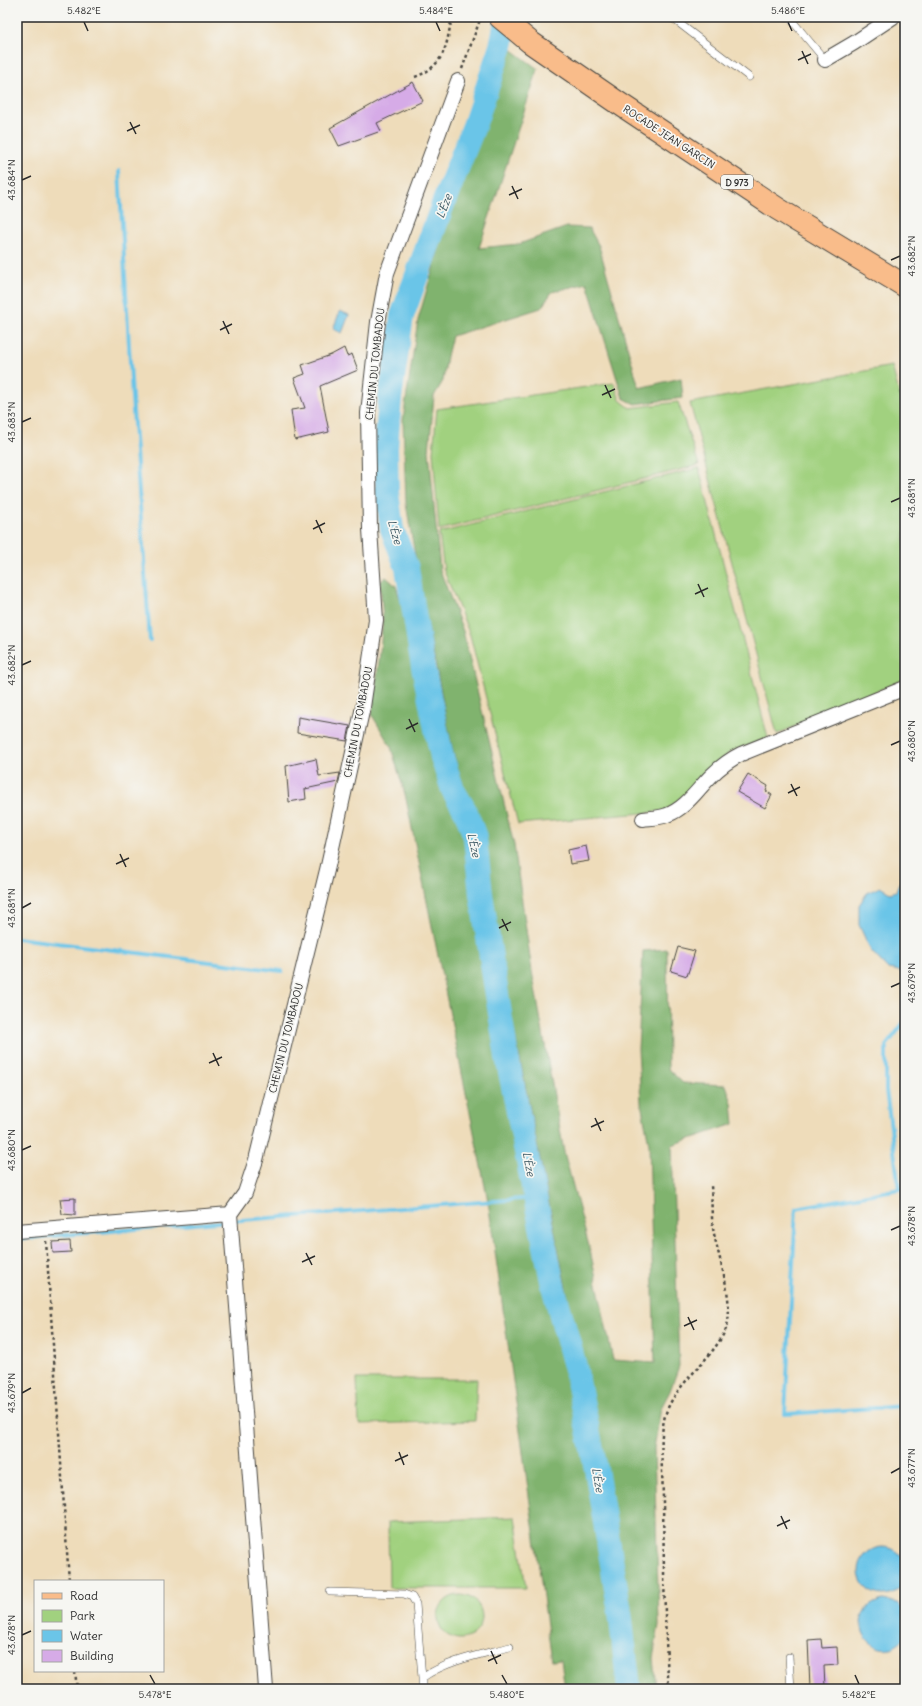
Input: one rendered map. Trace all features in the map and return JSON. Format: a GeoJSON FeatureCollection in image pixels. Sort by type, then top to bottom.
{"type":"FeatureCollection","features":[{"type":"Feature","properties":{"kind":"main road","name":"ROCADE JEAN GARCIN"},"geometry":{"type":"LineString","coordinates":[[500,17],[530,42],[573,73],[778,209],[905,286]]}},
{"type":"Feature","properties":{"kind":"street"},"geometry":{"type":"LineString","coordinates":[[825,60],[893,17]]}},
{"type":"Feature","properties":{"kind":"street","name":"CHEMIN DU TOMBADOU"},"geometry":{"type":"LineString","coordinates":[[230,1214],[245,1193],[256,1160],[328,866],[363,707],[376,620],[370,529],[368,413],[378,322],[387,272],[458,81]]}},
{"type":"Feature","properties":{"kind":"street"},"geometry":{"type":"LineString","coordinates":[[643,818],[666,816],[676,811],[688,802],[710,777],[728,761],[741,754],[905,688]]}},
{"type":"Feature","properties":{"kind":"street"},"geometry":{"type":"LineString","coordinates":[[17,1230],[230,1214],[266,1689]]}},
{"type":"Feature","properties":{"kind":"lane"},"geometry":{"type":"LineString","coordinates":[[671,17],[749,77]]}},
{"type":"Feature","properties":{"kind":"lane"},"geometry":{"type":"LineString","coordinates":[[789,17],[825,60]]}},
{"type":"Feature","properties":{"kind":"lane"},"geometry":{"type":"LineString","coordinates":[[330,1592],[404,1594],[412,1597],[416,1604],[422,1689]]}},
{"type":"Feature","properties":{"kind":"lane"},"geometry":{"type":"LineString","coordinates":[[422,1678],[436,1668],[510,1647]]}},
{"type":"Feature","properties":{"kind":"lane"},"geometry":{"type":"LineString","coordinates":[[789,1657],[791,1689]]}},
{"type":"Feature","properties":{"kind":"path"},"geometry":{"type":"LineString","coordinates":[[415,77],[428,72],[442,56],[448,41],[451,21],[449,17]]}},
{"type":"Feature","properties":{"kind":"path"},"geometry":{"type":"LineString","coordinates":[[458,81],[481,17]]}},
{"type":"Feature","properties":{"kind":"path"},"geometry":{"type":"LineString","coordinates":[[669,1689],[663,1510],[662,1437],[664,1419],[670,1403],[711,1354],[724,1333],[729,1310],[727,1289],[713,1227],[711,1186]]}},
{"type":"Feature","properties":{"kind":"path"},"geometry":{"type":"LineString","coordinates":[[46,1228],[69,1580]]}},
{"type":"Feature","properties":{"kind":"path"},"geometry":{"type":"LineString","coordinates":[[75,1672],[77,1689]]}},
{"type":"Feature","properties":{"kind":"green space"},"geometry":{"type":"Polygon","coordinates":[[[507,46],[538,69],[479,248],[519,244],[567,227],[589,228],[599,246],[639,388],[681,378],[683,398],[635,404],[623,398],[587,283],[552,292],[541,308],[452,336],[443,381],[434,396],[429,451],[440,570],[463,631],[514,845],[532,971],[564,1152],[590,1250],[613,1360],[655,1363],[649,1144],[641,1103],[638,1049],[643,951],[667,949],[668,1069],[683,1083],[726,1085],[732,1103],[734,1124],[672,1145],[679,1366],[670,1391],[661,1408],[654,1448],[659,1625],[653,1658],[656,1689],[634,1689],[609,1501],[485,886],[477,831],[453,752],[426,617],[406,504],[403,420],[418,320],[455,193],[496,73],[507,46]]]}},
{"type":"Feature","properties":{"kind":"green space"},"geometry":{"type":"Polygon","coordinates":[[[892,366],[905,416],[905,679],[777,734],[690,403],[892,366]]]}},
{"type":"Feature","properties":{"kind":"green space"},"geometry":{"type":"Polygon","coordinates":[[[614,383],[620,400],[630,408],[678,402],[699,465],[439,530],[433,452],[437,409],[614,383]]]}},
{"type":"Feature","properties":{"kind":"green space"},"geometry":{"type":"Polygon","coordinates":[[[699,468],[768,738],[730,752],[666,811],[518,824],[470,635],[444,571],[439,533],[699,468]]]}},
{"type":"Feature","properties":{"kind":"green space"},"geometry":{"type":"Polygon","coordinates":[[[386,577],[396,586],[407,622],[441,783],[463,819],[471,840],[485,953],[503,1071],[546,1291],[584,1451],[616,1614],[622,1689],[565,1689],[561,1660],[552,1661],[488,1201],[405,794],[391,747],[372,715],[383,619],[380,582],[386,577]]]}},
{"type":"Feature","properties":{"kind":"green space"},"geometry":{"type":"Polygon","coordinates":[[[357,1379],[477,1379],[475,1421],[359,1424],[357,1379]]]}},
{"type":"Feature","properties":{"kind":"green space"},"geometry":{"type":"Polygon","coordinates":[[[515,1517],[526,1588],[389,1588],[388,1522],[515,1517]]]}},
{"type":"Feature","properties":{"kind":"green space"},"geometry":{"type":"Polygon","coordinates":[[[460,1595],[472,1599],[478,1605],[482,1617],[478,1629],[472,1635],[460,1639],[448,1635],[442,1629],[438,1617],[442,1605],[448,1599],[460,1595]]]}},
{"type":"Feature","properties":{"kind":"water"},"geometry":{"type":"Polygon","coordinates":[[[340,311],[349,315],[342,333],[333,329],[340,311]]]}},
{"type":"Feature","properties":{"kind":"water"},"geometry":{"type":"Polygon","coordinates":[[[905,880],[905,972],[888,969],[871,951],[859,925],[859,905],[867,893],[880,887],[890,893],[896,891],[900,882],[905,880]]]}},
{"type":"Feature","properties":{"kind":"water"},"geometry":{"type":"Polygon","coordinates":[[[878,1547],[888,1547],[900,1554],[907,1566],[907,1576],[900,1588],[888,1595],[878,1595],[870,1591],[863,1584],[859,1576],[859,1566],[863,1558],[870,1551],[878,1547]]]}},
{"type":"Feature","properties":{"kind":"water"},"geometry":{"type":"Polygon","coordinates":[[[883,1600],[897,1603],[905,1610],[905,1638],[894,1647],[882,1648],[872,1644],[865,1636],[861,1626],[862,1616],[869,1606],[883,1600]]]}},
{"type":"Feature","properties":{"kind":"building"},"geometry":{"type":"Polygon","coordinates":[[[413,82],[423,101],[377,123],[381,131],[339,146],[330,128],[413,82]]]}},
{"type":"Feature","properties":{"kind":"building"},"geometry":{"type":"Polygon","coordinates":[[[344,348],[347,356],[352,354],[358,370],[320,386],[329,432],[295,440],[291,410],[305,408],[294,378],[305,374],[302,365],[331,355],[344,348]]]}},
{"type":"Feature","properties":{"kind":"building"},"geometry":{"type":"Polygon","coordinates":[[[298,717],[350,726],[347,741],[297,733],[298,717]]]}},
{"type":"Feature","properties":{"kind":"building"},"geometry":{"type":"Polygon","coordinates":[[[316,759],[319,776],[340,773],[338,782],[305,789],[306,799],[289,802],[286,766],[316,759]]]}},
{"type":"Feature","properties":{"kind":"building"},"geometry":{"type":"Polygon","coordinates":[[[748,774],[768,786],[766,791],[772,795],[765,808],[737,792],[748,774]]]}},
{"type":"Feature","properties":{"kind":"building"},"geometry":{"type":"Polygon","coordinates":[[[586,846],[589,861],[570,864],[568,850],[586,846]]]}},
{"type":"Feature","properties":{"kind":"building"},"geometry":{"type":"Polygon","coordinates":[[[678,947],[695,951],[687,976],[671,971],[678,947]]]}},
{"type":"Feature","properties":{"kind":"building"},"geometry":{"type":"Polygon","coordinates":[[[75,1198],[75,1215],[62,1214],[60,1199],[75,1198]]]}},
{"type":"Feature","properties":{"kind":"building"},"geometry":{"type":"Polygon","coordinates":[[[70,1241],[71,1252],[53,1253],[52,1242],[70,1241]]]}},
{"type":"Feature","properties":{"kind":"building"},"geometry":{"type":"Polygon","coordinates":[[[821,1639],[822,1648],[837,1647],[838,1665],[824,1666],[825,1687],[810,1688],[808,1640],[821,1639]]]}},
{"type":"Feature","properties":{"kind":"waterway","name":"L'Èze"},"geometry":{"type":"LineString","coordinates":[[507,17],[501,46],[474,126],[443,204],[402,316],[390,398],[386,448],[387,492],[392,529],[407,568],[423,667],[442,757],[453,790],[466,812],[475,837],[481,894],[507,1057],[553,1286],[575,1366],[596,1469],[620,1612],[629,1689]]}},
{"type":"Feature","properties":{"kind":"waterway"},"geometry":{"type":"LineString","coordinates":[[119,171],[132,397],[150,641]]}},
{"type":"Feature","properties":{"kind":"waterway"},"geometry":{"type":"LineString","coordinates":[[17,938],[282,971]]}},
{"type":"Feature","properties":{"kind":"waterway"},"geometry":{"type":"LineString","coordinates":[[899,1189],[886,1090],[886,1046],[905,1021]]}},
{"type":"Feature","properties":{"kind":"waterway"},"geometry":{"type":"LineString","coordinates":[[905,1188],[796,1208],[785,1414],[905,1406]]}},
{"type":"Feature","properties":{"kind":"waterway"},"geometry":{"type":"LineString","coordinates":[[17,1239],[535,1198]]}}]}
